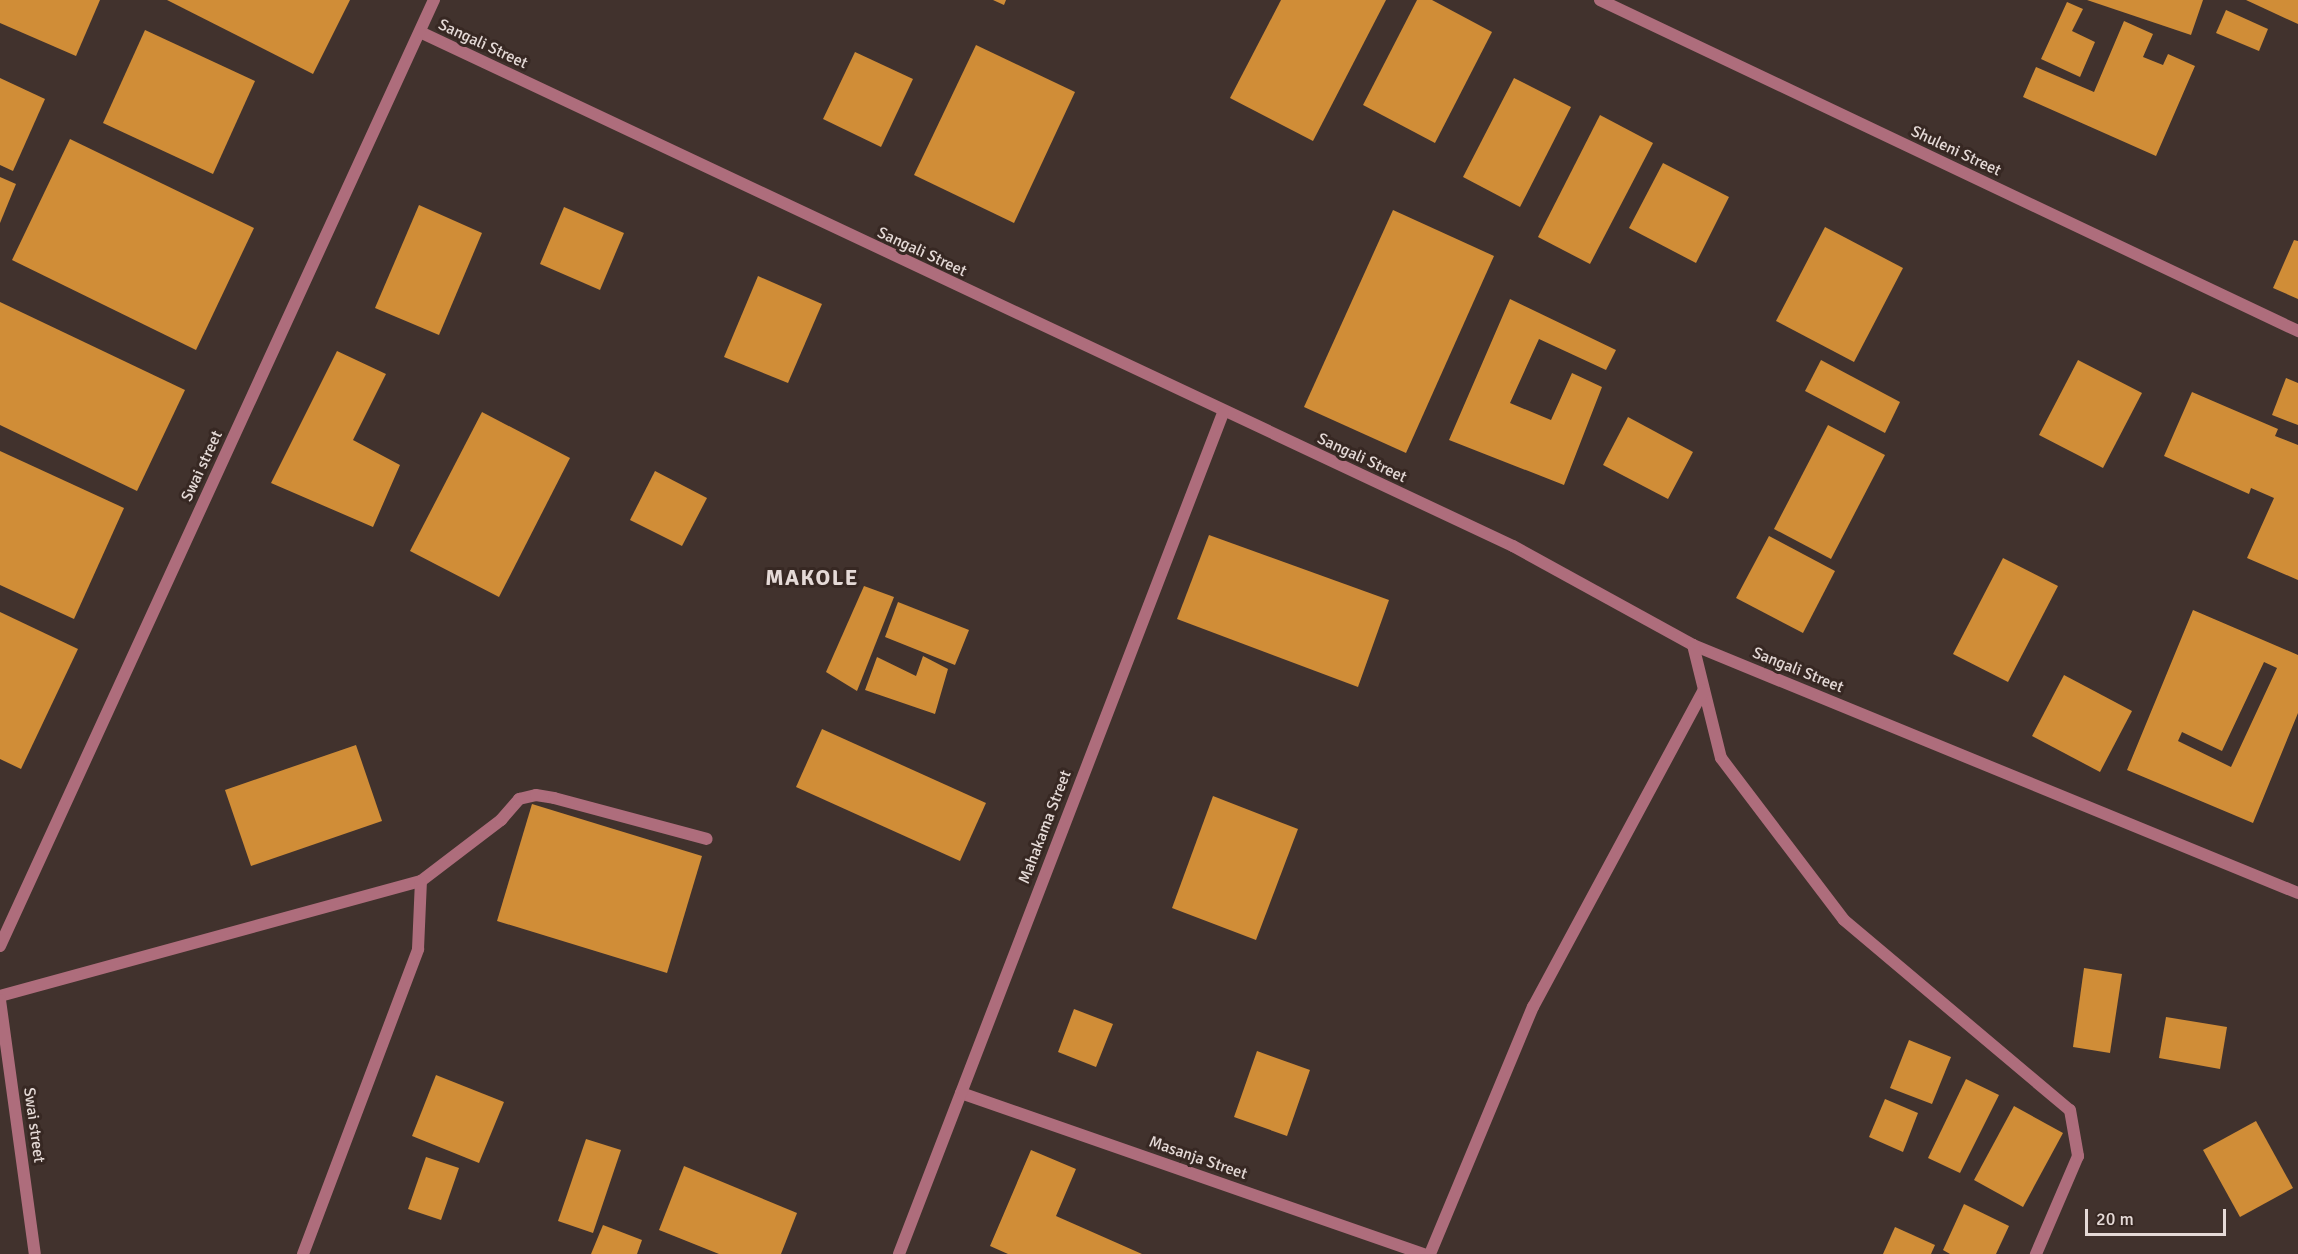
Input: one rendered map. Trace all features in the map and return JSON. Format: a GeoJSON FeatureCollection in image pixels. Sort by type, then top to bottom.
{"type":"FeatureCollection","features":[{"type":"Feature","properties":{"kind":"street","name":"Swai street"},"geometry":{"type":"LineString","coordinates":[[0,946],[434,0]]}},
{"type":"Feature","properties":{"kind":"street","name":"Shuleni Street"},"geometry":{"type":"LineString","coordinates":[[1600,0],[2298,331]]}},
{"type":"Feature","properties":{"kind":"street","name":"Sangali Street"},"geometry":{"type":"LineString","coordinates":[[420,32],[1223,413],[1513,546],[1693,645],[2298,893]]}},
{"type":"Feature","properties":{"kind":"street","name":"Mahakama Street"},"geometry":{"type":"LineString","coordinates":[[898,1254],[1223,413]]}},
{"type":"Feature","properties":{"kind":"street"},"geometry":{"type":"LineString","coordinates":[[1693,645],[1721,758],[1844,920],[2070,1110],[2078,1156],[2036,1254]]}},
{"type":"Feature","properties":{"kind":"street"},"geometry":{"type":"LineString","coordinates":[[1430,1254],[1533,1007],[1704,690]]}},
{"type":"Feature","properties":{"kind":"street"},"geometry":{"type":"LineString","coordinates":[[0,998],[421,881],[501,820],[519,799],[536,795],[707,839]]}},
{"type":"Feature","properties":{"kind":"street"},"geometry":{"type":"LineString","coordinates":[[303,1254],[418,949],[421,881]]}},
{"type":"Feature","properties":{"kind":"street","name":"Swai street"},"geometry":{"type":"LineString","coordinates":[[0,998],[35,1254]]}},
{"type":"Feature","properties":{"kind":"street","name":"Masanja Street"},"geometry":{"type":"LineString","coordinates":[[961,1093],[1425,1254]]}},
{"type":"Feature","properties":{"kind":"building"},"geometry":{"type":"Polygon","coordinates":[[[0,0],[100,0],[76,56],[0,23],[0,0]]]}},
{"type":"Feature","properties":{"kind":"building"},"geometry":{"type":"Polygon","coordinates":[[[167,0],[350,0],[313,74],[167,0]]]}},
{"type":"Feature","properties":{"kind":"building"},"geometry":{"type":"Polygon","coordinates":[[[993,0],[1006,0],[1004,5],[993,0]]]}},
{"type":"Feature","properties":{"kind":"building"},"geometry":{"type":"Polygon","coordinates":[[[1281,0],[1386,0],[1313,141],[1230,98],[1281,0]]]}},
{"type":"Feature","properties":{"kind":"building"},"geometry":{"type":"Polygon","coordinates":[[[1417,0],[1432,0],[1492,32],[1435,143],[1363,105],[1417,0]]]}},
{"type":"Feature","properties":{"kind":"building"},"geometry":{"type":"Polygon","coordinates":[[[2087,0],[2203,0],[2191,35],[2087,0]]]}},
{"type":"Feature","properties":{"kind":"building"},"geometry":{"type":"Polygon","coordinates":[[[2246,0],[2298,0],[2298,24],[2246,0]]]}},
{"type":"Feature","properties":{"kind":"building"},"geometry":{"type":"Polygon","coordinates":[[[2067,2],[2083,9],[2072,31],[2095,42],[2080,77],[2041,59],[2067,2]]]}},
{"type":"Feature","properties":{"kind":"building"},"geometry":{"type":"Polygon","coordinates":[[[2226,10],[2268,29],[2259,51],[2216,33],[2226,10]]]}},
{"type":"Feature","properties":{"kind":"building"},"geometry":{"type":"Polygon","coordinates":[[[2124,21],[2153,34],[2143,57],[2163,65],[2168,54],[2195,66],[2156,156],[2023,97],[2036,67],[2094,92],[2124,21]]]}},
{"type":"Feature","properties":{"kind":"building"},"geometry":{"type":"Polygon","coordinates":[[[145,30],[255,81],[213,174],[103,123],[145,30]]]}},
{"type":"Feature","properties":{"kind":"building"},"geometry":{"type":"Polygon","coordinates":[[[976,45],[1075,92],[1014,223],[914,175],[976,45]]]}},
{"type":"Feature","properties":{"kind":"building"},"geometry":{"type":"Polygon","coordinates":[[[855,52],[913,79],[881,147],[823,119],[855,52]]]}},
{"type":"Feature","properties":{"kind":"building"},"geometry":{"type":"Polygon","coordinates":[[[0,78],[45,99],[13,171],[0,165],[0,78]]]}},
{"type":"Feature","properties":{"kind":"building"},"geometry":{"type":"Polygon","coordinates":[[[1514,78],[1571,107],[1520,207],[1463,177],[1514,78]]]}},
{"type":"Feature","properties":{"kind":"building"},"geometry":{"type":"Polygon","coordinates":[[[1600,115],[1653,143],[1590,264],[1538,237],[1600,115]]]}},
{"type":"Feature","properties":{"kind":"building"},"geometry":{"type":"Polygon","coordinates":[[[70,139],[254,228],[196,350],[12,260],[70,139]]]}},
{"type":"Feature","properties":{"kind":"building"},"geometry":{"type":"Polygon","coordinates":[[[1663,163],[1729,197],[1696,263],[1629,228],[1663,163]]]}},
{"type":"Feature","properties":{"kind":"building"},"geometry":{"type":"Polygon","coordinates":[[[0,177],[16,184],[0,223],[0,177]]]}},
{"type":"Feature","properties":{"kind":"building"},"geometry":{"type":"Polygon","coordinates":[[[419,205],[482,233],[439,335],[375,308],[419,205]]]}},
{"type":"Feature","properties":{"kind":"building"},"geometry":{"type":"Polygon","coordinates":[[[564,207],[624,233],[600,290],[540,264],[564,207]]]}},
{"type":"Feature","properties":{"kind":"building"},"geometry":{"type":"Polygon","coordinates":[[[1393,210],[1494,256],[1406,453],[1304,407],[1393,210]]]}},
{"type":"Feature","properties":{"kind":"building"},"geometry":{"type":"Polygon","coordinates":[[[1825,227],[1903,268],[1854,362],[1776,321],[1825,227]]]}},
{"type":"Feature","properties":{"kind":"building"},"geometry":{"type":"Polygon","coordinates":[[[2294,240],[2298,241],[2298,299],[2273,288],[2294,240]]]}},
{"type":"Feature","properties":{"kind":"building"},"geometry":{"type":"Polygon","coordinates":[[[758,276],[822,304],[788,383],[724,357],[758,276]]]}},
{"type":"Feature","properties":{"kind":"building"},"geometry":{"type":"Polygon","coordinates":[[[1510,299],[1616,350],[1606,370],[1539,339],[1510,403],[1551,420],[1572,373],[1602,387],[1564,485],[1449,440],[1510,299]]]}},
{"type":"Feature","properties":{"kind":"building"},"geometry":{"type":"Polygon","coordinates":[[[0,302],[185,390],[137,491],[0,425],[0,302]]]}},
{"type":"Feature","properties":{"kind":"building"},"geometry":{"type":"Polygon","coordinates":[[[337,351],[386,374],[353,440],[400,465],[373,527],[271,483],[337,351]]]}},
{"type":"Feature","properties":{"kind":"building"},"geometry":{"type":"Polygon","coordinates":[[[1821,360],[1900,402],[1885,433],[1805,391],[1821,360]]]}},
{"type":"Feature","properties":{"kind":"building"},"geometry":{"type":"Polygon","coordinates":[[[2078,360],[2142,393],[2103,468],[2039,435],[2078,360]]]}},
{"type":"Feature","properties":{"kind":"building"},"geometry":{"type":"Polygon","coordinates":[[[2286,378],[2298,383],[2298,425],[2272,415],[2286,378]]]}},
{"type":"Feature","properties":{"kind":"building"},"geometry":{"type":"Polygon","coordinates":[[[2192,392],[2278,429],[2275,436],[2298,445],[2298,580],[2247,558],[2274,498],[2251,488],[2249,494],[2164,456],[2192,392]]]}},
{"type":"Feature","properties":{"kind":"building"},"geometry":{"type":"Polygon","coordinates":[[[482,412],[570,458],[499,597],[410,551],[482,412]]]}},
{"type":"Feature","properties":{"kind":"building"},"geometry":{"type":"Polygon","coordinates":[[[1628,417],[1693,452],[1668,499],[1603,465],[1628,417]]]}},
{"type":"Feature","properties":{"kind":"building"},"geometry":{"type":"Polygon","coordinates":[[[1828,425],[1885,455],[1831,559],[1774,529],[1828,425]]]}},
{"type":"Feature","properties":{"kind":"building"},"geometry":{"type":"Polygon","coordinates":[[[0,451],[124,508],[74,619],[0,585],[0,451]]]}},
{"type":"Feature","properties":{"kind":"building"},"geometry":{"type":"Polygon","coordinates":[[[655,471],[707,498],[682,546],[630,520],[655,471]]]}},
{"type":"Feature","properties":{"kind":"building"},"geometry":{"type":"Polygon","coordinates":[[[1209,535],[1389,600],[1358,687],[1177,619],[1209,535]]]}},
{"type":"Feature","properties":{"kind":"building"},"geometry":{"type":"Polygon","coordinates":[[[1769,536],[1835,571],[1803,633],[1736,598],[1769,536]]]}},
{"type":"Feature","properties":{"kind":"building"},"geometry":{"type":"Polygon","coordinates":[[[2003,558],[2058,586],[2008,682],[1953,654],[2003,558]]]}},
{"type":"Feature","properties":{"kind":"building"},"geometry":{"type":"Polygon","coordinates":[[[864,586],[894,597],[857,691],[826,672],[864,586]]]}},
{"type":"Feature","properties":{"kind":"building"},"geometry":{"type":"Polygon","coordinates":[[[898,602],[969,630],[955,665],[885,637],[898,602]]]}},
{"type":"Feature","properties":{"kind":"building"},"geometry":{"type":"Polygon","coordinates":[[[2193,610],[2298,655],[2298,713],[2253,823],[2127,770],[2193,610]],[[2264,662],[2222,751],[2182,732],[2178,741],[2231,767],[2277,668],[2264,662]]]}},
{"type":"Feature","properties":{"kind":"building"},"geometry":{"type":"Polygon","coordinates":[[[0,612],[78,649],[21,769],[0,759],[0,612]]]}},
{"type":"Feature","properties":{"kind":"building"},"geometry":{"type":"Polygon","coordinates":[[[923,656],[948,669],[935,714],[865,690],[877,657],[916,676],[923,656]]]}},
{"type":"Feature","properties":{"kind":"building"},"geometry":{"type":"Polygon","coordinates":[[[2064,675],[2132,711],[2100,772],[2032,736],[2064,675]]]}},
{"type":"Feature","properties":{"kind":"building"},"geometry":{"type":"Polygon","coordinates":[[[822,729],[986,803],[960,861],[796,787],[822,729]]]}},
{"type":"Feature","properties":{"kind":"building"},"geometry":{"type":"Polygon","coordinates":[[[356,745],[382,821],[251,866],[225,790],[356,745]]]}},
{"type":"Feature","properties":{"kind":"building"},"geometry":{"type":"Polygon","coordinates":[[[1213,796],[1298,829],[1256,940],[1172,908],[1213,796]]]}},
{"type":"Feature","properties":{"kind":"building"},"geometry":{"type":"Polygon","coordinates":[[[532,804],[702,856],[667,973],[497,921],[532,804]]]}},
{"type":"Feature","properties":{"kind":"building"},"geometry":{"type":"Polygon","coordinates":[[[2084,968],[2122,974],[2110,1053],[2073,1047],[2084,968]]]}},
{"type":"Feature","properties":{"kind":"building"},"geometry":{"type":"Polygon","coordinates":[[[1074,1009],[1113,1024],[1096,1067],[1058,1052],[1074,1009]]]}},
{"type":"Feature","properties":{"kind":"building"},"geometry":{"type":"Polygon","coordinates":[[[2166,1017],[2227,1027],[2220,1069],[2159,1058],[2166,1017]]]}},
{"type":"Feature","properties":{"kind":"building"},"geometry":{"type":"Polygon","coordinates":[[[1909,1040],[1951,1057],[1932,1104],[1890,1088],[1909,1040]]]}},
{"type":"Feature","properties":{"kind":"building"},"geometry":{"type":"Polygon","coordinates":[[[1257,1051],[1310,1070],[1287,1136],[1234,1117],[1257,1051]]]}},
{"type":"Feature","properties":{"kind":"building"},"geometry":{"type":"Polygon","coordinates":[[[436,1075],[504,1102],[479,1163],[412,1136],[436,1075]]]}},
{"type":"Feature","properties":{"kind":"building"},"geometry":{"type":"Polygon","coordinates":[[[1966,1079],[1999,1095],[1960,1173],[1928,1158],[1966,1079]]]}},
{"type":"Feature","properties":{"kind":"building"},"geometry":{"type":"Polygon","coordinates":[[[1885,1099],[1918,1113],[1903,1152],[1869,1137],[1885,1099]]]}},
{"type":"Feature","properties":{"kind":"building"},"geometry":{"type":"Polygon","coordinates":[[[2014,1106],[2063,1133],[2023,1207],[1974,1180],[2014,1106]]]}},
{"type":"Feature","properties":{"kind":"building"},"geometry":{"type":"Polygon","coordinates":[[[2256,1121],[2293,1188],[2240,1217],[2203,1150],[2256,1121]]]}},
{"type":"Feature","properties":{"kind":"building"},"geometry":{"type":"Polygon","coordinates":[[[586,1139],[621,1150],[593,1233],[558,1221],[586,1139]]]}},
{"type":"Feature","properties":{"kind":"building"},"geometry":{"type":"Polygon","coordinates":[[[1031,1150],[1076,1169],[1056,1216],[1142,1254],[1008,1254],[990,1246],[1031,1150]]]}},
{"type":"Feature","properties":{"kind":"building"},"geometry":{"type":"Polygon","coordinates":[[[426,1157],[459,1168],[441,1220],[408,1209],[426,1157]]]}},
{"type":"Feature","properties":{"kind":"building"},"geometry":{"type":"Polygon","coordinates":[[[684,1166],[797,1213],[781,1254],[719,1254],[659,1230],[684,1166]]]}},
{"type":"Feature","properties":{"kind":"building"},"geometry":{"type":"Polygon","coordinates":[[[1964,1204],[2009,1226],[1996,1254],[1950,1254],[1943,1250],[1964,1204]]]}},
{"type":"Feature","properties":{"kind":"building"},"geometry":{"type":"Polygon","coordinates":[[[603,1225],[642,1240],[637,1254],[591,1254],[603,1225]]]}},
{"type":"Feature","properties":{"kind":"building"},"geometry":{"type":"Polygon","coordinates":[[[1895,1227],[1935,1245],[1931,1254],[1883,1254],[1895,1227]]]}},
{"type":"Feature","properties":{"kind":"district","name":"MAKOLE"},"geometry":{"type":"Point","coordinates":[812,578]}}]}
